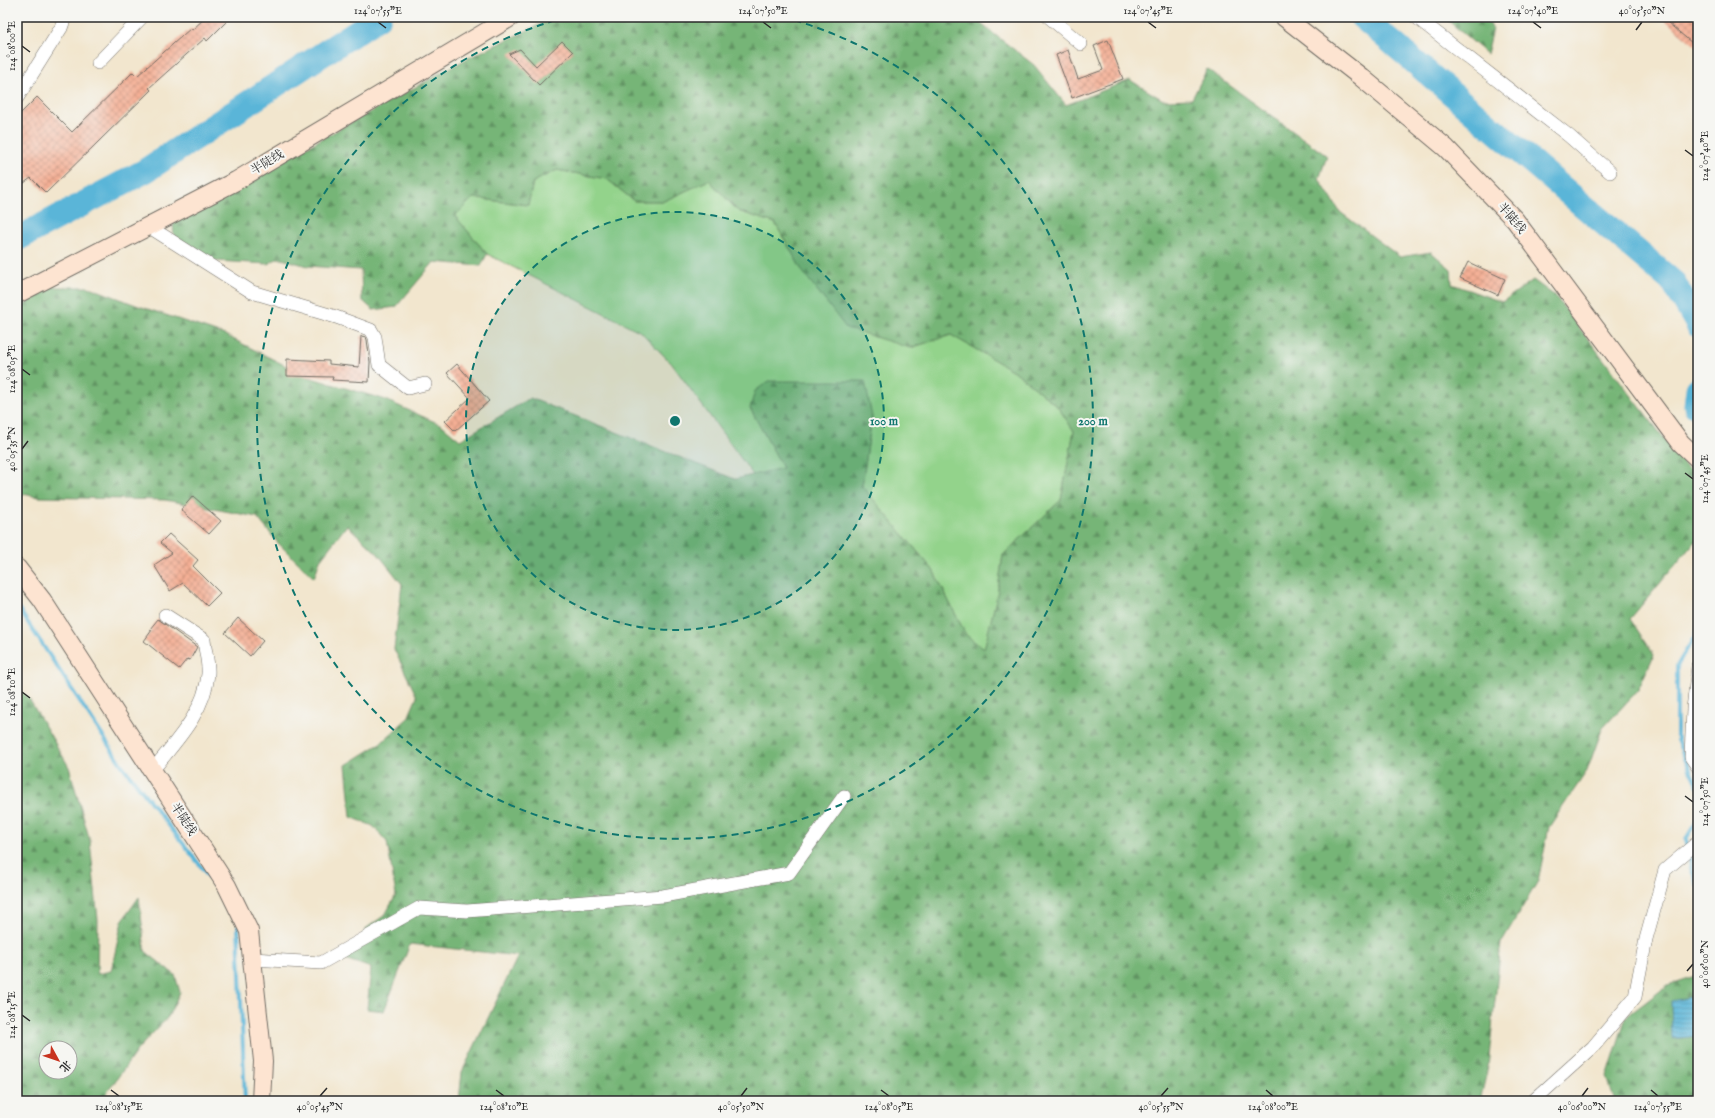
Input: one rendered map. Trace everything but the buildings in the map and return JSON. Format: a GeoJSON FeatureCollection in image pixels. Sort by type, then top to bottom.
{"type":"FeatureCollection","features":[{"type":"Feature","properties":{"kind":"street"},"geometry":{"type":"LineString","coordinates":[[17,98],[61,28],[65,17]]}},
{"type":"Feature","properties":{"kind":"street"},"geometry":{"type":"LineString","coordinates":[[98,63],[142,17]]}},
{"type":"Feature","properties":{"kind":"street","name":"半陡线"},"geometry":{"type":"LineString","coordinates":[[17,294],[236,180],[511,17]]}},
{"type":"Feature","properties":{"kind":"street"},"geometry":{"type":"LineString","coordinates":[[1049,17],[1081,44]]}},
{"type":"Feature","properties":{"kind":"street","name":"半陡线"},"geometry":{"type":"LineString","coordinates":[[1284,17],[1361,77],[1446,148],[1515,220],[1681,443],[1698,459]]}},
{"type":"Feature","properties":{"kind":"street"},"geometry":{"type":"LineString","coordinates":[[1416,17],[1569,136],[1610,172]]}},
{"type":"Feature","properties":{"kind":"street"},"geometry":{"type":"LineString","coordinates":[[148,226],[252,292],[336,317],[370,330],[375,337],[379,365],[408,388],[425,384]]}},
{"type":"Feature","properties":{"kind":"street","name":"半陡线"},"geometry":{"type":"LineString","coordinates":[[19,576],[42,600],[227,886],[249,931],[263,1061],[261,1101]]}},
{"type":"Feature","properties":{"kind":"street"},"geometry":{"type":"LineString","coordinates":[[152,771],[193,719],[202,699],[208,674],[204,640],[165,615]]}},
{"type":"Feature","properties":{"kind":"street"},"geometry":{"type":"LineString","coordinates":[[1698,666],[1693,709],[1690,757],[1698,767]]}},
{"type":"Feature","properties":{"kind":"street"},"geometry":{"type":"LineString","coordinates":[[252,959],[321,963],[419,908],[467,911],[663,896],[789,873],[844,796]]}},
{"type":"Feature","properties":{"kind":"street"},"geometry":{"type":"LineString","coordinates":[[1533,1101],[1593,1047],[1635,997],[1646,939],[1665,870],[1697,843]]}},
{"type":"Feature","properties":{"kind":"green space"},"geometry":{"type":"Polygon","coordinates":[[[556,17],[972,17],[1034,65],[1066,105],[1130,80],[1163,100],[1192,99],[1207,69],[1327,156],[1319,179],[1340,212],[1400,257],[1431,252],[1451,269],[1452,284],[1502,302],[1533,280],[1555,296],[1686,467],[1698,477],[1698,538],[1630,619],[1654,655],[1638,690],[1602,729],[1587,771],[1549,827],[1538,881],[1501,943],[1488,1067],[1480,1101],[459,1101],[462,1072],[518,956],[410,944],[384,1011],[367,1009],[371,968],[345,959],[368,927],[385,915],[396,895],[387,842],[373,826],[351,817],[346,765],[381,743],[408,718],[417,697],[394,649],[402,584],[378,554],[347,525],[320,560],[314,578],[278,543],[257,517],[165,500],[39,497],[17,493],[17,310],[50,287],[89,287],[136,305],[225,335],[308,377],[383,399],[442,425],[460,440],[530,398],[735,479],[783,468],[750,408],[755,391],[769,381],[865,381],[872,417],[862,486],[933,570],[966,635],[984,649],[997,596],[1003,555],[1061,500],[1074,431],[1058,407],[1017,373],[951,335],[910,348],[846,328],[803,272],[775,223],[738,211],[709,180],[664,201],[634,201],[607,179],[557,170],[533,182],[528,205],[473,198],[455,216],[487,254],[481,266],[434,262],[396,307],[373,310],[362,300],[361,270],[308,266],[278,258],[268,264],[216,261],[174,242],[173,221],[468,58],[556,17]]]}},
{"type":"Feature","properties":{"kind":"green space"},"geometry":{"type":"Polygon","coordinates":[[[1444,17],[1485,17],[1493,29],[1487,54],[1444,17]]]}},
{"type":"Feature","properties":{"kind":"green space"},"geometry":{"type":"Polygon","coordinates":[[[557,170],[607,179],[634,201],[664,201],[709,180],[738,211],[775,223],[803,272],[910,348],[951,335],[1017,373],[1058,407],[1074,431],[1061,500],[1003,555],[997,596],[984,650],[966,635],[933,570],[862,486],[872,417],[750,408],[783,468],[753,475],[672,364],[641,332],[487,254],[455,216],[473,198],[528,205],[533,182],[557,170]]]}},
{"type":"Feature","properties":{"kind":"green space"},"geometry":{"type":"Polygon","coordinates":[[[17,688],[28,697],[69,767],[90,841],[98,920],[97,974],[111,971],[122,921],[139,897],[145,951],[175,975],[180,992],[168,1017],[138,1049],[101,1101],[17,1101],[17,688]]]}},
{"type":"Feature","properties":{"kind":"green space"},"geometry":{"type":"Polygon","coordinates":[[[1698,975],[1698,1101],[1615,1101],[1607,1077],[1626,1017],[1668,985],[1698,975]]]}},
{"type":"Feature","properties":{"kind":"water"},"geometry":{"type":"Polygon","coordinates":[[[1698,996],[1698,1036],[1672,1039],[1671,1001],[1698,996]]]}},
{"type":"Feature","properties":{"kind":"waterway"},"geometry":{"type":"LineString","coordinates":[[17,239],[145,171],[379,17]]}},
{"type":"Feature","properties":{"kind":"waterway"},"geometry":{"type":"LineString","coordinates":[[1362,17],[1674,283],[1698,325]]}},
{"type":"Feature","properties":{"kind":"waterway"},"geometry":{"type":"LineString","coordinates":[[1698,389],[1696,406],[1698,407]]}},
{"type":"Feature","properties":{"kind":"waterway"},"geometry":{"type":"LineString","coordinates":[[17,606],[121,764],[217,887],[224,900]]}},
{"type":"Feature","properties":{"kind":"waterway"},"geometry":{"type":"LineString","coordinates":[[1698,626],[1695,636],[1677,666],[1677,740],[1698,787]]}},
{"type":"Feature","properties":{"kind":"waterway"},"geometry":{"type":"LineString","coordinates":[[1688,847],[1686,839],[1698,819]]}},
{"type":"Feature","properties":{"kind":"waterway"},"geometry":{"type":"LineString","coordinates":[[1689,854],[1691,867],[1698,884]]}},
{"type":"Feature","properties":{"kind":"waterway"},"geometry":{"type":"LineString","coordinates":[[238,926],[245,1101]]}}]}
